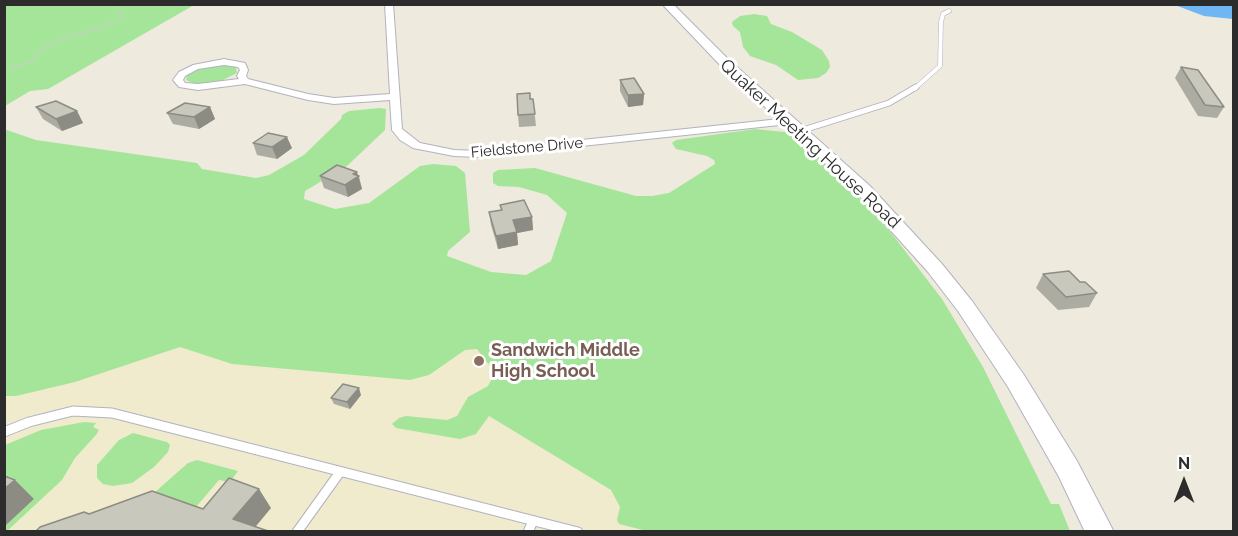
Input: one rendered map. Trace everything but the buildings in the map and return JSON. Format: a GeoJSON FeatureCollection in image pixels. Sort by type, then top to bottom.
{"type":"FeatureCollection","features":[{"type":"Feature","properties":{"kind":"main road","name":"Quaker Meeting House Road"},"geometry":{"type":"LineString","coordinates":[[667,4],[716,55],[887,213],[964,306],[1011,373],[1100,531]]}},
{"type":"Feature","properties":{"kind":"street","name":"Fieldstone Drive"},"geometry":{"type":"LineString","coordinates":[[389,4],[397,130],[404,138],[425,148],[478,154],[794,126]]}},
{"type":"Feature","properties":{"kind":"street"},"geometry":{"type":"LineString","coordinates":[[245,81],[241,76],[243,67],[231,62],[196,67],[182,74],[178,80],[182,85],[198,87],[245,81],[325,100],[358,101],[394,97]]}},
{"type":"Feature","properties":{"kind":"lane"},"geometry":{"type":"LineString","coordinates":[[794,126],[844,119],[889,103],[910,92],[940,66],[940,30],[943,14],[949,11]]}},
{"type":"Feature","properties":{"kind":"lane"},"geometry":{"type":"LineString","coordinates":[[4,432],[50,416],[93,410],[112,413],[578,531]]}},
{"type":"Feature","properties":{"kind":"lane"},"geometry":{"type":"LineString","coordinates":[[297,531],[340,472]]}},
{"type":"Feature","properties":{"kind":"lane"},"geometry":{"type":"LineString","coordinates":[[528,531],[533,521]]}},
{"type":"Feature","properties":{"kind":"path"},"geometry":{"type":"LineString","coordinates":[[4,69],[32,62],[40,51],[57,41],[119,21],[123,17],[115,4]]}},
{"type":"Feature","properties":{"kind":"shaded area","name":"Sandwich Middle High School"},"geometry":{"type":"Polygon","coordinates":[[[116,170],[1039,531],[5,531],[4,219],[116,170]]]}},
{"type":"Feature","properties":{"kind":"green space"},"geometry":{"type":"Polygon","coordinates":[[[5,4],[194,5],[48,89],[30,91],[5,106],[5,4]]]}},
{"type":"Feature","properties":{"kind":"green space"},"geometry":{"type":"Polygon","coordinates":[[[754,14],[767,16],[771,24],[792,32],[822,50],[829,61],[830,67],[826,73],[818,78],[798,80],[776,65],[750,56],[743,47],[740,32],[732,22],[740,16],[754,14]]]}},
{"type":"Feature","properties":{"kind":"green space"},"geometry":{"type":"Polygon","coordinates":[[[219,65],[236,67],[237,73],[219,82],[201,85],[186,80],[187,76],[197,70],[219,65]]]}},
{"type":"Feature","properties":{"kind":"green space","name":"Sandwich Middle High School"},"geometry":{"type":"Polygon","coordinates":[[[386,109],[385,130],[347,166],[305,191],[304,199],[335,209],[369,203],[420,166],[433,164],[456,166],[465,173],[470,232],[448,251],[447,256],[491,272],[526,275],[551,261],[567,213],[547,195],[519,187],[498,186],[493,183],[493,173],[498,170],[535,168],[636,196],[652,196],[669,193],[715,164],[714,160],[707,156],[676,149],[672,143],[676,140],[755,129],[794,133],[854,192],[892,234],[942,299],[983,367],[1051,504],[1059,504],[1070,531],[651,532],[619,524],[617,520],[620,507],[611,490],[489,416],[476,434],[460,439],[396,428],[392,424],[406,416],[447,420],[457,416],[468,397],[488,386],[495,373],[477,349],[465,350],[429,375],[410,380],[232,364],[180,347],[75,382],[16,396],[5,396],[4,129],[36,140],[197,163],[202,169],[256,178],[269,175],[304,155],[341,119],[342,115],[349,111],[386,109]]]}},
{"type":"Feature","properties":{"kind":"green space"},"geometry":{"type":"Polygon","coordinates":[[[84,422],[96,423],[93,427],[99,430],[96,435],[75,458],[62,480],[5,531],[4,527],[34,499],[5,489],[5,445],[41,430],[84,422]]]}},
{"type":"Feature","properties":{"kind":"green space"},"geometry":{"type":"Polygon","coordinates":[[[133,433],[167,442],[170,445],[168,452],[154,467],[132,483],[113,486],[103,484],[97,478],[97,465],[119,440],[133,433]]]}},
{"type":"Feature","properties":{"kind":"green space"},"geometry":{"type":"Polygon","coordinates":[[[197,460],[238,471],[230,482],[219,480],[195,508],[87,532],[154,493],[188,463],[197,460]]]}},
{"type":"Feature","properties":{"kind":"water"},"geometry":{"type":"Polygon","coordinates":[[[1175,5],[1233,5],[1233,19],[1204,16],[1175,5]]]}},
{"type":"Feature","properties":{"kind":"place","name":"Sandwich Middle High School"},"geometry":{"type":"Point","coordinates":[479,361]}}]}
